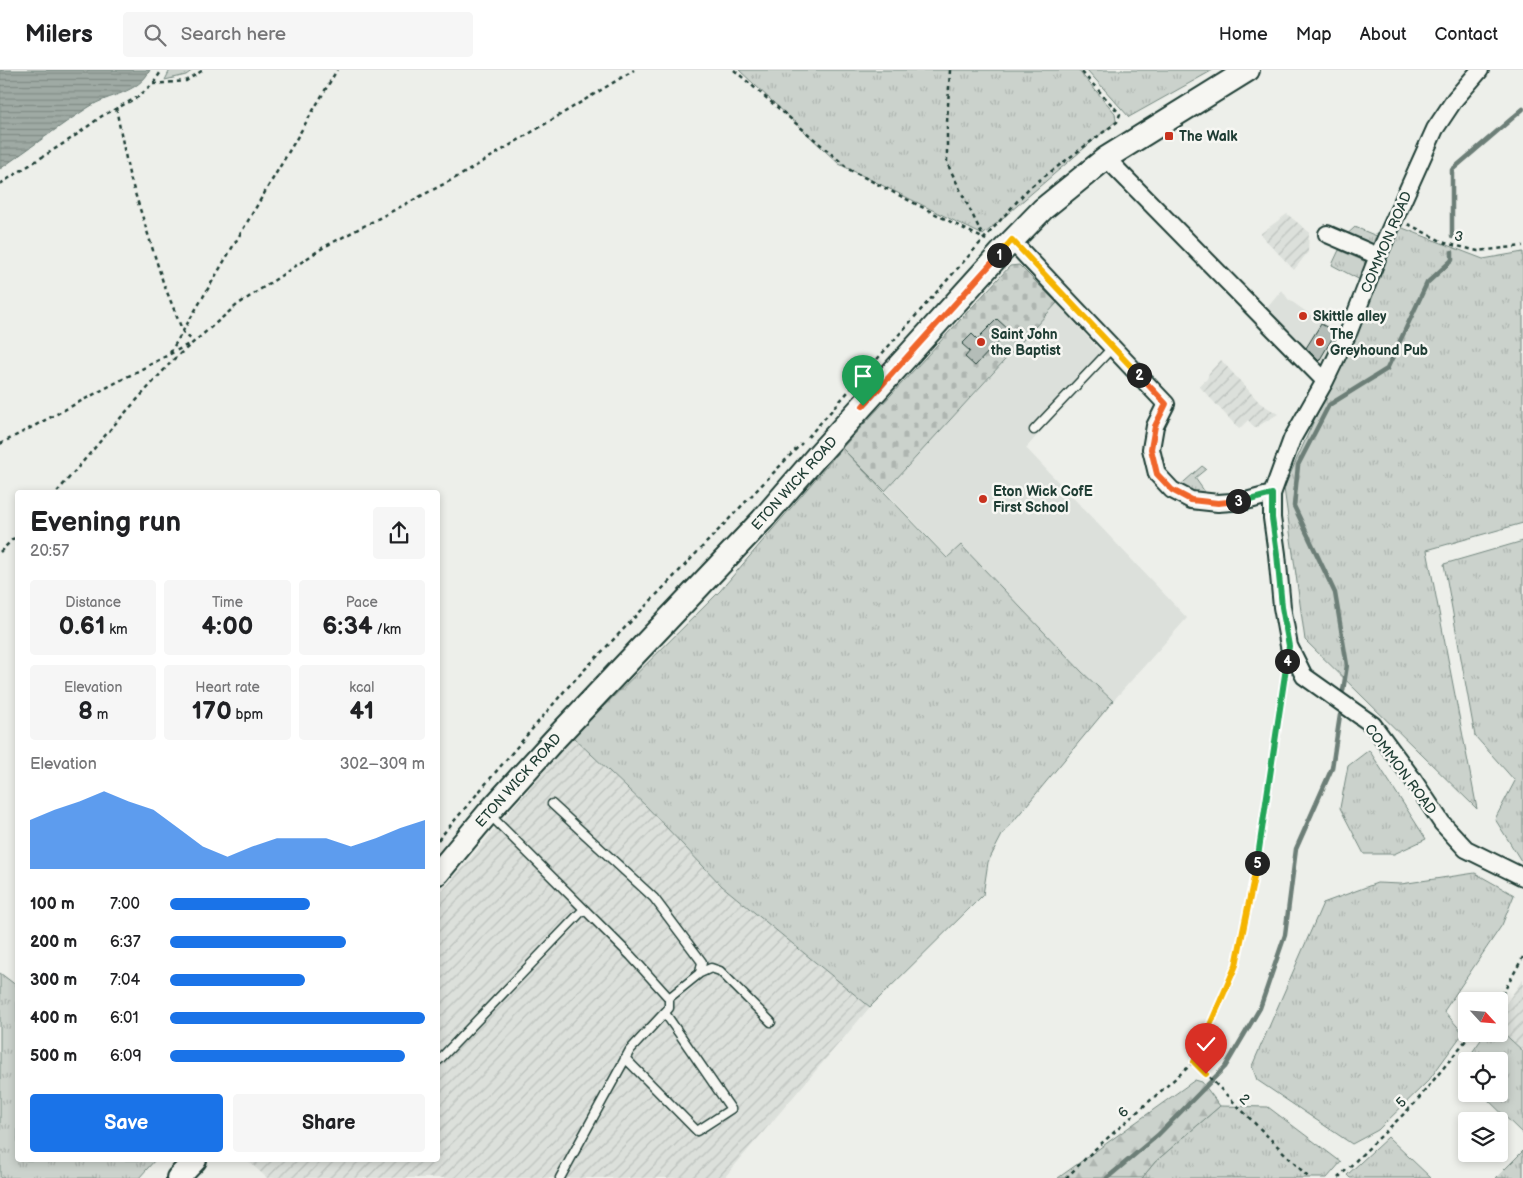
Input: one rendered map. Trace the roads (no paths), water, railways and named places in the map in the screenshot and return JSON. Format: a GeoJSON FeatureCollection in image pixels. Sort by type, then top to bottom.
{"type":"FeatureCollection","features":[{"type":"Feature","properties":{"kind":"main road","name":"ETON WICK ROAD"},"geometry":{"type":"LineString","coordinates":[[440,872],[488,813],[553,741],[762,520],[818,455],[1043,209],[1106,158],[1248,70]]}},
{"type":"Feature","properties":{"kind":"main road"},"geometry":{"type":"LineString","coordinates":[[178,1178],[192,1162]]}},
{"type":"Feature","properties":{"kind":"street","name":"COMMON ROAD"},"geometry":{"type":"LineString","coordinates":[[1480,70],[1455,99],[1435,129],[1378,256],[1349,331],[1325,380],[1292,439],[1272,494],[1272,518],[1282,607],[1289,646],[1304,676],[1373,725],[1442,823],[1466,849],[1523,877]]}},
{"type":"Feature","properties":{"kind":"street"},"geometry":{"type":"LineString","coordinates":[[1106,158],[1325,380]]}},
{"type":"Feature","properties":{"kind":"street"},"geometry":{"type":"LineString","coordinates":[[1327,234],[1378,256]]}},
{"type":"Feature","properties":{"kind":"street"},"geometry":{"type":"LineString","coordinates":[[1009,244],[1113,347],[1166,404],[1155,426],[1151,449],[1157,474],[1172,490],[1191,500],[1218,503],[1246,501],[1272,494]]}},
{"type":"Feature","properties":{"kind":"lane"},"geometry":{"type":"LineString","coordinates":[[1034,430],[1113,347]]}},
{"type":"Feature","properties":{"kind":"lane"},"geometry":{"type":"LineString","coordinates":[[552,804],[654,898],[702,962],[700,973]]}},
{"type":"Feature","properties":{"kind":"lane"},"geometry":{"type":"LineString","coordinates":[[488,813],[631,956],[669,998],[669,1008],[630,1050],[625,1058],[560,1178]]}},
{"type":"Feature","properties":{"kind":"lane"},"geometry":{"type":"LineString","coordinates":[[440,1059],[584,908]]}},
{"type":"Feature","properties":{"kind":"lane"},"geometry":{"type":"LineString","coordinates":[[669,998],[700,973],[711,968],[720,970],[771,1022]]}},
{"type":"Feature","properties":{"kind":"lane"},"geometry":{"type":"LineString","coordinates":[[625,1058],[696,1130],[731,1108],[665,1013]]}},
{"type":"Feature","properties":{"kind":"waterway"},"geometry":{"type":"LineString","coordinates":[[1452,237],[1452,170],[1523,109]]}},
{"type":"Feature","properties":{"kind":"waterway"},"geometry":{"type":"LineString","coordinates":[[1343,691],[1347,665],[1335,593],[1294,506],[1298,465],[1329,405],[1387,369],[1427,283],[1452,260],[1452,252]]}},
{"type":"Feature","properties":{"kind":"waterway"},"geometry":{"type":"LineString","coordinates":[[1107,1178],[1158,1135],[1225,1067],[1260,1008],[1285,935],[1296,849],[1332,768],[1340,715]]}},
{"type":"Feature","properties":{"kind":"place","name":"The Walk"},"geometry":{"type":"Point","coordinates":[1169,136]}},
{"type":"Feature","properties":{"kind":"place","name":"Skittle alley"},"geometry":{"type":"Point","coordinates":[1303,316]}},
{"type":"Feature","properties":{"kind":"place","name":"Saint John the Baptist"},"geometry":{"type":"Point","coordinates":[981,342]}},
{"type":"Feature","properties":{"kind":"place","name":"The Greyhound Pub"},"geometry":{"type":"Point","coordinates":[1320,342]}},
{"type":"Feature","properties":{"kind":"place","name":"Eton Wick CofE First School"},"geometry":{"type":"Point","coordinates":[983,499]}}]}
